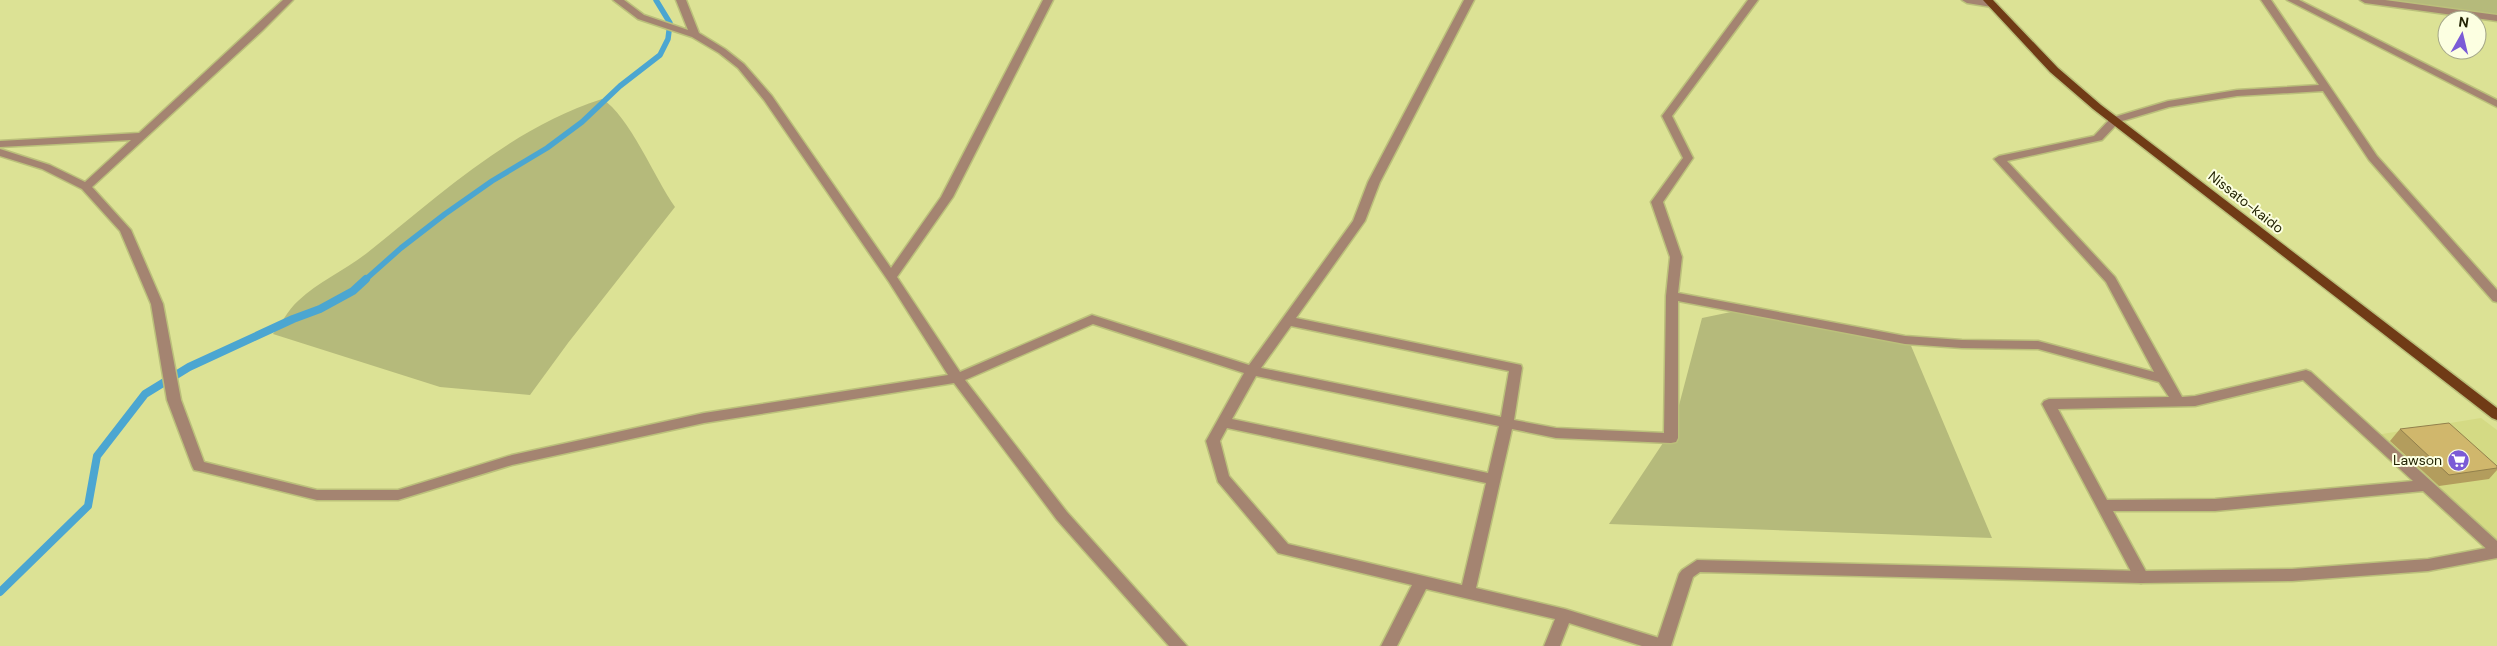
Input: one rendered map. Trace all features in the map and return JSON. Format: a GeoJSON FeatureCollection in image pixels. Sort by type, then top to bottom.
{"type":"FeatureCollection","features":[{"type":"Feature","properties":{"kind":"main road","name":"Nissato-kaido"},"geometry":{"type":"LineString","coordinates":[[1990,2],[2054,70],[2115,120],[2497,415]]}},
{"type":"Feature","properties":{"kind":"street"},"geometry":{"type":"LineString","coordinates":[[86,187],[288,0]]}},
{"type":"Feature","properties":{"kind":"street"},"geometry":{"type":"LineString","coordinates":[[618,0],[641,16],[663,26],[695,35],[741,66],[768,98],[891,276],[957,378],[1062,516],[1179,646]]}},
{"type":"Feature","properties":{"kind":"street"},"geometry":{"type":"LineString","coordinates":[[681,0],[695,35]]}},
{"type":"Feature","properties":{"kind":"street"},"geometry":{"type":"LineString","coordinates":[[891,276],[947,197],[1030,30],[1048,0]]}},
{"type":"Feature","properties":{"kind":"street"},"geometry":{"type":"LineString","coordinates":[[1469,0],[1374,182],[1359,220],[1252,371],[1213,441],[1223,478],[1283,548],[1468,591],[1565,616],[1662,646],[1687,574],[1697,566],[2141,577],[2302,574],[2428,565],[2497,551]]}},
{"type":"Feature","properties":{"kind":"street"},"geometry":{"type":"LineString","coordinates":[[1,151],[46,167],[86,187],[125,230],[157,304],[174,400],[199,466],[317,495],[398,495],[512,460],[695,420],[957,378],[1092,319],[1252,371],[1556,434],[1671,438],[1672,296],[1676,257],[1656,202],[1688,158],[1667,116],[1753,0]]}},
{"type":"Feature","properties":{"kind":"street"},"geometry":{"type":"LineString","coordinates":[[1967,0],[1990,2]]}},
{"type":"Feature","properties":{"kind":"street"},"geometry":{"type":"LineString","coordinates":[[2266,0],[2373,158],[2497,298]]}},
{"type":"Feature","properties":{"kind":"street"},"geometry":{"type":"LineString","coordinates":[[2292,0],[2497,104]]}},
{"type":"Feature","properties":{"kind":"street"},"geometry":{"type":"LineString","coordinates":[[2365,0],[2497,18]]}},
{"type":"Feature","properties":{"kind":"street"},"geometry":{"type":"LineString","coordinates":[[2178,401],[2164,379],[2111,280],[1999,159],[2098,138],[2115,120],[2168,104],[2237,92],[2325,88]]}},
{"type":"Feature","properties":{"kind":"street"},"geometry":{"type":"LineString","coordinates":[[1,151],[142,136]]}},
{"type":"Feature","properties":{"kind":"street"},"geometry":{"type":"LineString","coordinates":[[1672,296],[1905,340],[1962,344],[2038,344],[2164,379]]}},
{"type":"Feature","properties":{"kind":"street"},"geometry":{"type":"LineString","coordinates":[[1288,321],[1516,368],[1507,423],[1468,591]]}},
{"type":"Feature","properties":{"kind":"street"},"geometry":{"type":"LineString","coordinates":[[2141,577],[2048,404],[2195,400],[2306,375],[2497,551]]}},
{"type":"Feature","properties":{"kind":"street"},"geometry":{"type":"LineString","coordinates":[[1224,422],[1494,479]]}},
{"type":"Feature","properties":{"kind":"street"},"geometry":{"type":"LineString","coordinates":[[2103,506],[2215,505],[2426,485]]}},
{"type":"Feature","properties":{"kind":"street"},"geometry":{"type":"LineString","coordinates":[[1389,646],[1422,580]]}},
{"type":"Feature","properties":{"kind":"street"},"geometry":{"type":"LineString","coordinates":[[1552,646],[1565,616]]}},
{"type":"Feature","properties":{"kind":"shaded area"},"geometry":{"type":"Polygon","coordinates":[[[2391,0],[2497,0],[2497,15],[2487,14],[2487,10],[2462,10],[2391,0]]]}},
{"type":"Feature","properties":{"kind":"shaded area"},"geometry":{"type":"Polygon","coordinates":[[[602,99],[612,107],[632,133],[675,207],[568,343],[530,395],[440,387],[273,334],[291,309],[306,294],[367,253],[449,186],[478,165],[537,127],[602,99]]]}},
{"type":"Feature","properties":{"kind":"shaded area"},"geometry":{"type":"Polygon","coordinates":[[[1755,307],[1909,341],[1992,538],[1609,524],[1673,428],[1702,318],[1755,307]]]}},
{"type":"Feature","properties":{"kind":"shaded area"},"geometry":{"type":"Polygon","coordinates":[[[2481,418],[2497,430],[2497,540],[2376,435],[2481,418]]]}},
{"type":"Feature","properties":{"kind":"building"},"geometry":{"type":"Polygon","coordinates":[[[2449,423],[2497,468],[2449,475],[2400,429],[2449,423]]]}},
{"type":"Feature","properties":{"kind":"waterway"},"geometry":{"type":"LineString","coordinates":[[365,280],[401,248],[445,214],[492,181],[547,148],[582,122],[620,86],[660,55],[668,39],[670,23],[656,0]]}},
{"type":"Feature","properties":{"kind":"waterway"},"geometry":{"type":"LineString","coordinates":[[0,592],[88,506],[97,456],[145,394],[189,367],[293,319],[320,309],[353,291],[366,279]]}},
{"type":"Feature","properties":{"kind":"place","name":"Lawson"},"geometry":{"type":"Point","coordinates":[2458,460]}}]}
